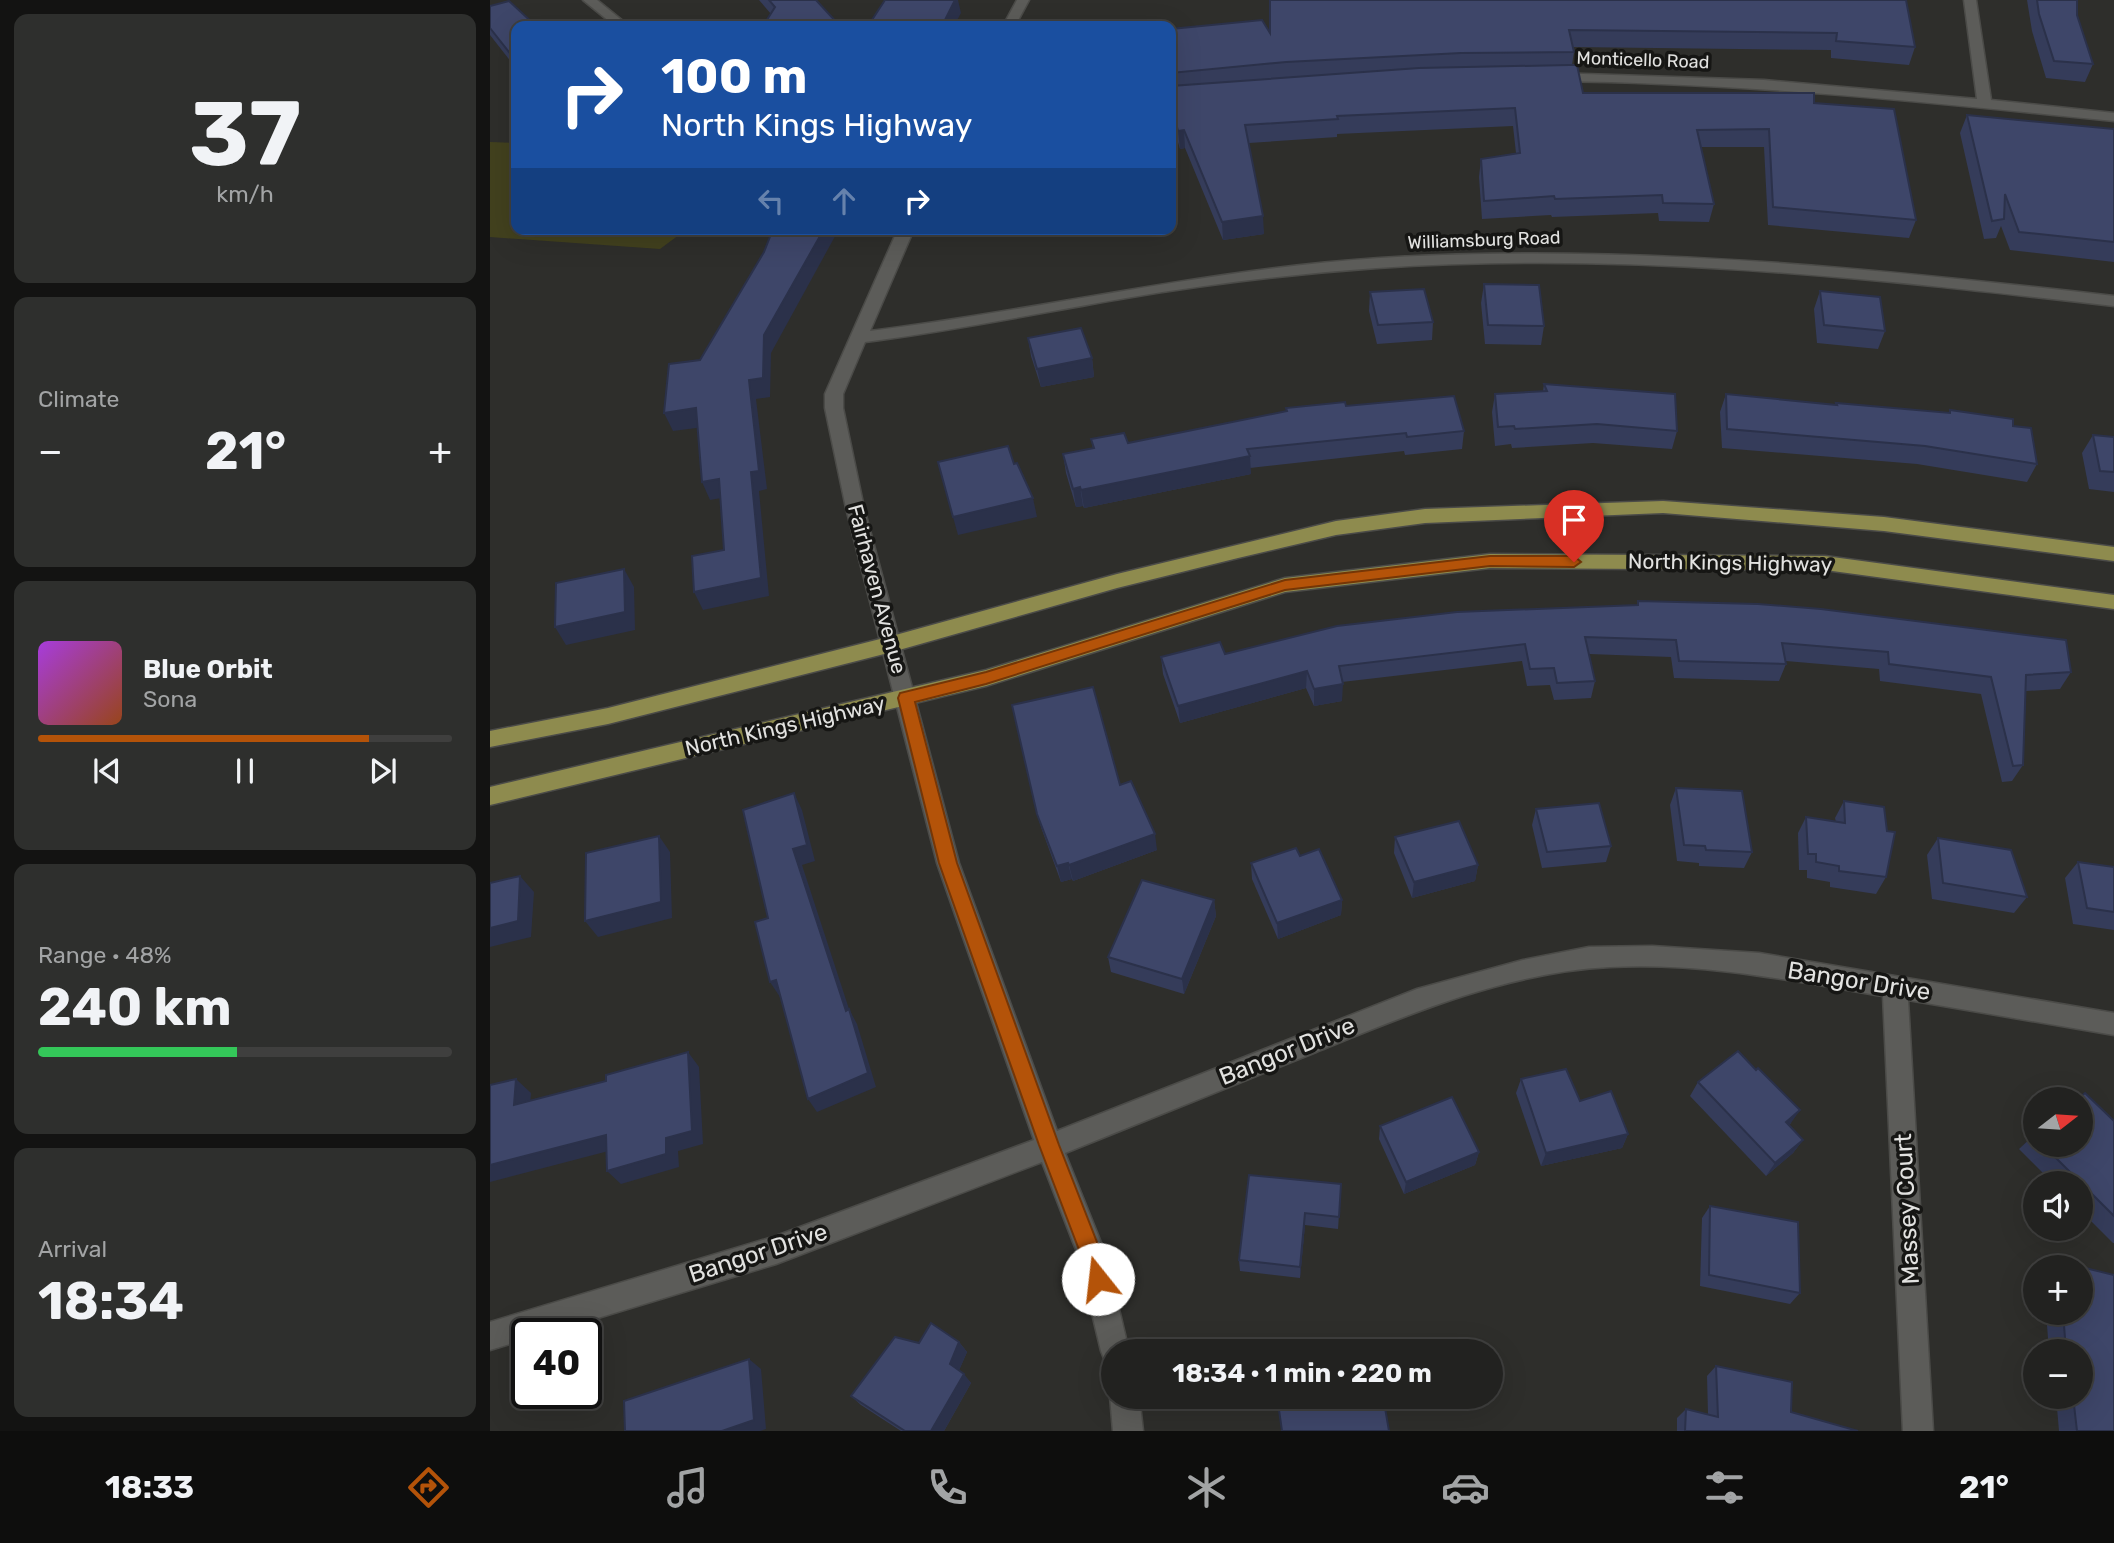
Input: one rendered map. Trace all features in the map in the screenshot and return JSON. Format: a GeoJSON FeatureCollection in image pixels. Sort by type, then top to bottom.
{"type":"FeatureCollection","features":[{"type":"Feature","properties":{"kind":"main road"},"geometry":{"type":"LineString","coordinates":[[490,738],[608,716],[892,644],[1117,581],[1238,551],[1336,528],[1425,516],[1663,507],[1884,524],[2114,554]]}},
{"type":"Feature","properties":{"kind":"main road","name":"North Kings Highway"},"geometry":{"type":"LineString","coordinates":[[490,796],[986,678],[1285,585],[1490,561],[1825,563],[2114,602]]}},
{"type":"Feature","properties":{"kind":"street"},"geometry":{"type":"LineString","coordinates":[[589,0],[616,21]]}},
{"type":"Feature","properties":{"kind":"street"},"geometry":{"type":"LineString","coordinates":[[1012,21],[1023,0]]}},
{"type":"Feature","properties":{"kind":"street"},"geometry":{"type":"LineString","coordinates":[[1970,0],[1970,20],[1985,104]]}},
{"type":"Feature","properties":{"kind":"street","name":"Monticello Road"},"geometry":{"type":"LineString","coordinates":[[1545,77],[1697,80],[2114,117]]}},
{"type":"Feature","properties":{"kind":"street","name":"Fairhaven Avenue"},"geometry":{"type":"LineString","coordinates":[[903,235],[834,394],[834,408],[855,508],[948,863],[1049,1145],[1092,1255],[1112,1339]]}},
{"type":"Feature","properties":{"kind":"street","name":"Williamsburg Road"},"geometry":{"type":"LineString","coordinates":[[858,338],[943,328],[1091,299],[1210,281],[1380,263],[1453,259],[1603,257],[1731,261],[1877,274],[2114,301]]}},
{"type":"Feature","properties":{"kind":"street","name":"Bangor Drive"},"geometry":{"type":"LineString","coordinates":[[490,1336],[776,1250],[942,1189],[1417,1000],[1498,976],[1589,958],[1759,964],[2114,1024]]}},
{"type":"Feature","properties":{"kind":"street","name":"Massey Court"},"geometry":{"type":"LineString","coordinates":[[1895,987],[1918,1431]]}},
{"type":"Feature","properties":{"kind":"street"},"geometry":{"type":"LineString","coordinates":[[1125,1409],[1128,1431]]}},
{"type":"Feature","properties":{"kind":"shaded area"},"geometry":{"type":"Polygon","coordinates":[[[490,142],[511,143],[511,235],[679,235],[660,249],[490,237],[490,142]]]}},
{"type":"Feature","properties":{"kind":"building"},"geometry":{"type":"Polygon","coordinates":[[[769,0],[816,0],[835,21],[766,21],[775,7],[769,0]]]}},
{"type":"Feature","properties":{"kind":"building"},"geometry":{"type":"Polygon","coordinates":[[[885,0],[955,0],[944,21],[871,21],[885,0]]]}},
{"type":"Feature","properties":{"kind":"building"},"geometry":{"type":"Polygon","coordinates":[[[1270,0],[1906,0],[1915,47],[1836,41],[1837,33],[1569,30],[1574,52],[1461,53],[1286,62],[1176,73],[1176,29],[1262,20],[1270,33],[1270,0]]]}},
{"type":"Feature","properties":{"kind":"building"},"geometry":{"type":"Polygon","coordinates":[[[2037,0],[2077,0],[2077,15],[2093,64],[2054,61],[2037,0]]]}},
{"type":"Feature","properties":{"kind":"building"},"geometry":{"type":"Polygon","coordinates":[[[509,1],[531,21],[511,21],[511,55],[490,28],[490,6],[509,1]]]}},
{"type":"Feature","properties":{"kind":"building"},"geometry":{"type":"Polygon","coordinates":[[[1577,65],[1583,93],[1814,93],[1814,103],[1894,109],[1916,220],[1773,207],[1769,129],[1697,130],[1714,204],[1663,203],[1662,195],[1555,199],[1554,196],[1484,201],[1481,159],[1520,153],[1515,108],[1337,116],[1338,119],[1245,125],[1263,216],[1222,222],[1184,130],[1178,131],[1176,86],[1419,68],[1577,65]]]}},
{"type":"Feature","properties":{"kind":"building"},"geometry":{"type":"Polygon","coordinates":[[[1967,115],[2114,129],[2114,242],[2019,232],[2005,194],[2004,219],[1992,221],[1967,115]]]}},
{"type":"Feature","properties":{"kind":"building"},"geometry":{"type":"Polygon","coordinates":[[[771,235],[821,235],[764,335],[763,378],[749,380],[759,471],[751,472],[761,578],[694,592],[692,556],[724,550],[719,479],[702,482],[696,408],[664,413],[669,364],[700,360],[764,252],[771,235]]]}},
{"type":"Feature","properties":{"kind":"building"},"geometry":{"type":"Polygon","coordinates":[[[1484,284],[1539,285],[1544,326],[1488,325],[1484,284]]]}},
{"type":"Feature","properties":{"kind":"building"},"geometry":{"type":"Polygon","coordinates":[[[1424,289],[1433,322],[1378,325],[1370,292],[1424,289]]]}},
{"type":"Feature","properties":{"kind":"building"},"geometry":{"type":"Polygon","coordinates":[[[1820,291],[1880,297],[1885,331],[1824,325],[1820,291]]]}},
{"type":"Feature","properties":{"kind":"building"},"geometry":{"type":"Polygon","coordinates":[[[1081,328],[1092,358],[1037,369],[1028,338],[1081,328]]]}},
{"type":"Feature","properties":{"kind":"building"},"geometry":{"type":"Polygon","coordinates":[[[1544,384],[1675,394],[1677,431],[1597,424],[1515,429],[1514,426],[1498,427],[1495,394],[1547,391],[1544,384]]]}},
{"type":"Feature","properties":{"kind":"building"},"geometry":{"type":"Polygon","coordinates":[[[1726,394],[1837,405],[1836,403],[1950,413],[1950,410],[2013,419],[2013,426],[2031,428],[2037,464],[1925,446],[1727,429],[1726,394]]]}},
{"type":"Feature","properties":{"kind":"building"},"geometry":{"type":"Polygon","coordinates":[[[1454,396],[1464,431],[1407,437],[1406,433],[1247,449],[1250,456],[1081,490],[1080,487],[1073,489],[1063,454],[1094,448],[1091,439],[1124,433],[1128,443],[1287,411],[1286,408],[1345,402],[1346,406],[1454,396]]]}},
{"type":"Feature","properties":{"kind":"building"},"geometry":{"type":"Polygon","coordinates":[[[2093,435],[2114,437],[2114,472],[2100,471],[2093,435]]]}},
{"type":"Feature","properties":{"kind":"building"},"geometry":{"type":"Polygon","coordinates":[[[1008,446],[1014,464],[1017,463],[1033,498],[953,517],[938,462],[1008,446]]]}},
{"type":"Feature","properties":{"kind":"building"},"geometry":{"type":"Polygon","coordinates":[[[624,569],[625,612],[555,627],[556,583],[624,569]]]}},
{"type":"Feature","properties":{"kind":"building"},"geometry":{"type":"Polygon","coordinates":[[[1638,601],[1758,604],[1821,609],[2066,640],[2071,672],[2026,675],[2023,765],[2013,766],[1991,677],[1889,664],[1888,652],[1782,643],[1786,664],[1679,661],[1676,640],[1585,637],[1595,681],[1557,683],[1554,668],[1530,669],[1525,644],[1339,666],[1343,684],[1314,689],[1307,671],[1178,706],[1161,657],[1220,642],[1225,654],[1337,626],[1457,612],[1638,605],[1638,601]]]}},
{"type":"Feature","properties":{"kind":"building"},"geometry":{"type":"Polygon","coordinates":[[[1093,687],[1120,785],[1131,781],[1155,834],[1069,865],[1057,866],[1037,814],[1012,705],[1093,687]]]}},
{"type":"Feature","properties":{"kind":"building"},"geometry":{"type":"Polygon","coordinates":[[[1676,788],[1742,791],[1752,852],[1706,850],[1705,846],[1684,845],[1676,788]]]}},
{"type":"Feature","properties":{"kind":"building"},"geometry":{"type":"Polygon","coordinates":[[[794,793],[807,845],[793,849],[846,1011],[849,1009],[868,1073],[808,1099],[776,980],[770,982],[755,922],[768,918],[743,810],[794,793]]]}},
{"type":"Feature","properties":{"kind":"building"},"geometry":{"type":"Polygon","coordinates":[[[1844,801],[1884,807],[1887,831],[1895,832],[1886,877],[1839,871],[1839,866],[1816,862],[1816,854],[1808,854],[1806,817],[1845,823],[1844,801]]]}},
{"type":"Feature","properties":{"kind":"building"},"geometry":{"type":"Polygon","coordinates":[[[1599,803],[1611,846],[1547,852],[1536,809],[1599,803]]]}},
{"type":"Feature","properties":{"kind":"building"},"geometry":{"type":"Polygon","coordinates":[[[1459,821],[1478,865],[1414,882],[1395,837],[1459,821]]]}},
{"type":"Feature","properties":{"kind":"building"},"geometry":{"type":"Polygon","coordinates":[[[659,836],[661,902],[585,921],[586,853],[659,836]]]}},
{"type":"Feature","properties":{"kind":"building"},"geometry":{"type":"Polygon","coordinates":[[[1938,838],[2011,850],[2027,897],[1943,883],[1938,838]]]}},
{"type":"Feature","properties":{"kind":"building"},"geometry":{"type":"Polygon","coordinates":[[[1296,848],[1300,856],[1319,849],[1342,900],[1277,923],[1251,863],[1296,848]]]}},
{"type":"Feature","properties":{"kind":"building"},"geometry":{"type":"Polygon","coordinates":[[[2078,862],[2114,867],[2114,912],[2087,908],[2078,862]]]}},
{"type":"Feature","properties":{"kind":"building"},"geometry":{"type":"Polygon","coordinates":[[[520,876],[518,921],[490,928],[490,883],[520,876]]]}},
{"type":"Feature","properties":{"kind":"building"},"geometry":{"type":"Polygon","coordinates":[[[1142,880],[1214,900],[1182,979],[1108,957],[1142,880]]]}},
{"type":"Feature","properties":{"kind":"building"},"geometry":{"type":"Polygon","coordinates":[[[1738,1051],[1800,1110],[1786,1122],[1803,1140],[1775,1163],[1698,1082],[1738,1051]]]}},
{"type":"Feature","properties":{"kind":"building"},"geometry":{"type":"Polygon","coordinates":[[[688,1052],[692,1131],[666,1138],[666,1154],[607,1171],[606,1135],[490,1165],[490,1085],[516,1079],[514,1105],[606,1081],[606,1075],[688,1052]]]}},
{"type":"Feature","properties":{"kind":"building"},"geometry":{"type":"Polygon","coordinates":[[[1566,1069],[1580,1101],[1611,1091],[1628,1134],[1546,1153],[1521,1079],[1566,1069]]]}},
{"type":"Feature","properties":{"kind":"building"},"geometry":{"type":"Polygon","coordinates":[[[1452,1097],[1479,1152],[1406,1182],[1380,1126],[1452,1097]]]}},
{"type":"Feature","properties":{"kind":"building"},"geometry":{"type":"Polygon","coordinates":[[[2093,1101],[2114,1121],[2114,1216],[2093,1195],[2093,1171],[2069,1171],[2055,1157],[2093,1157],[2093,1101]]]}},
{"type":"Feature","properties":{"kind":"building"},"geometry":{"type":"Polygon","coordinates":[[[1249,1175],[1341,1184],[1339,1217],[1305,1213],[1300,1267],[1239,1260],[1249,1175]]]}},
{"type":"Feature","properties":{"kind":"building"},"geometry":{"type":"Polygon","coordinates":[[[1710,1206],[1798,1222],[1800,1293],[1709,1275],[1710,1206]]]}},
{"type":"Feature","properties":{"kind":"building"},"geometry":{"type":"Polygon","coordinates":[[[2093,1270],[2114,1275],[2114,1431],[2077,1431],[2074,1409],[2093,1409],[2093,1339],[2065,1339],[2064,1325],[2093,1325],[2093,1270]]]}},
{"type":"Feature","properties":{"kind":"building"},"geometry":{"type":"Polygon","coordinates":[[[931,1323],[959,1342],[950,1364],[964,1374],[931,1431],[905,1431],[851,1396],[895,1337],[919,1343],[931,1323]]]}},
{"type":"Feature","properties":{"kind":"building"},"geometry":{"type":"Polygon","coordinates":[[[749,1359],[754,1420],[722,1431],[625,1431],[624,1401],[749,1359]]]}},
{"type":"Feature","properties":{"kind":"building"},"geometry":{"type":"Polygon","coordinates":[[[1716,1366],[1792,1382],[1791,1412],[1858,1431],[1685,1431],[1686,1409],[1718,1417],[1716,1366]]]}},
{"type":"Feature","properties":{"kind":"building"},"geometry":{"type":"Polygon","coordinates":[[[1279,1409],[1385,1409],[1389,1431],[1282,1431],[1279,1409]]]}},
{"type":"Feature","properties":{"kind":"route"},"geometry":{"type":"LineString","coordinates":[[1098,1279],[1092,1255],[1049,1145],[948,863],[906,698],[986,678],[1285,585],[1490,561],[1574,562]]}}]}
